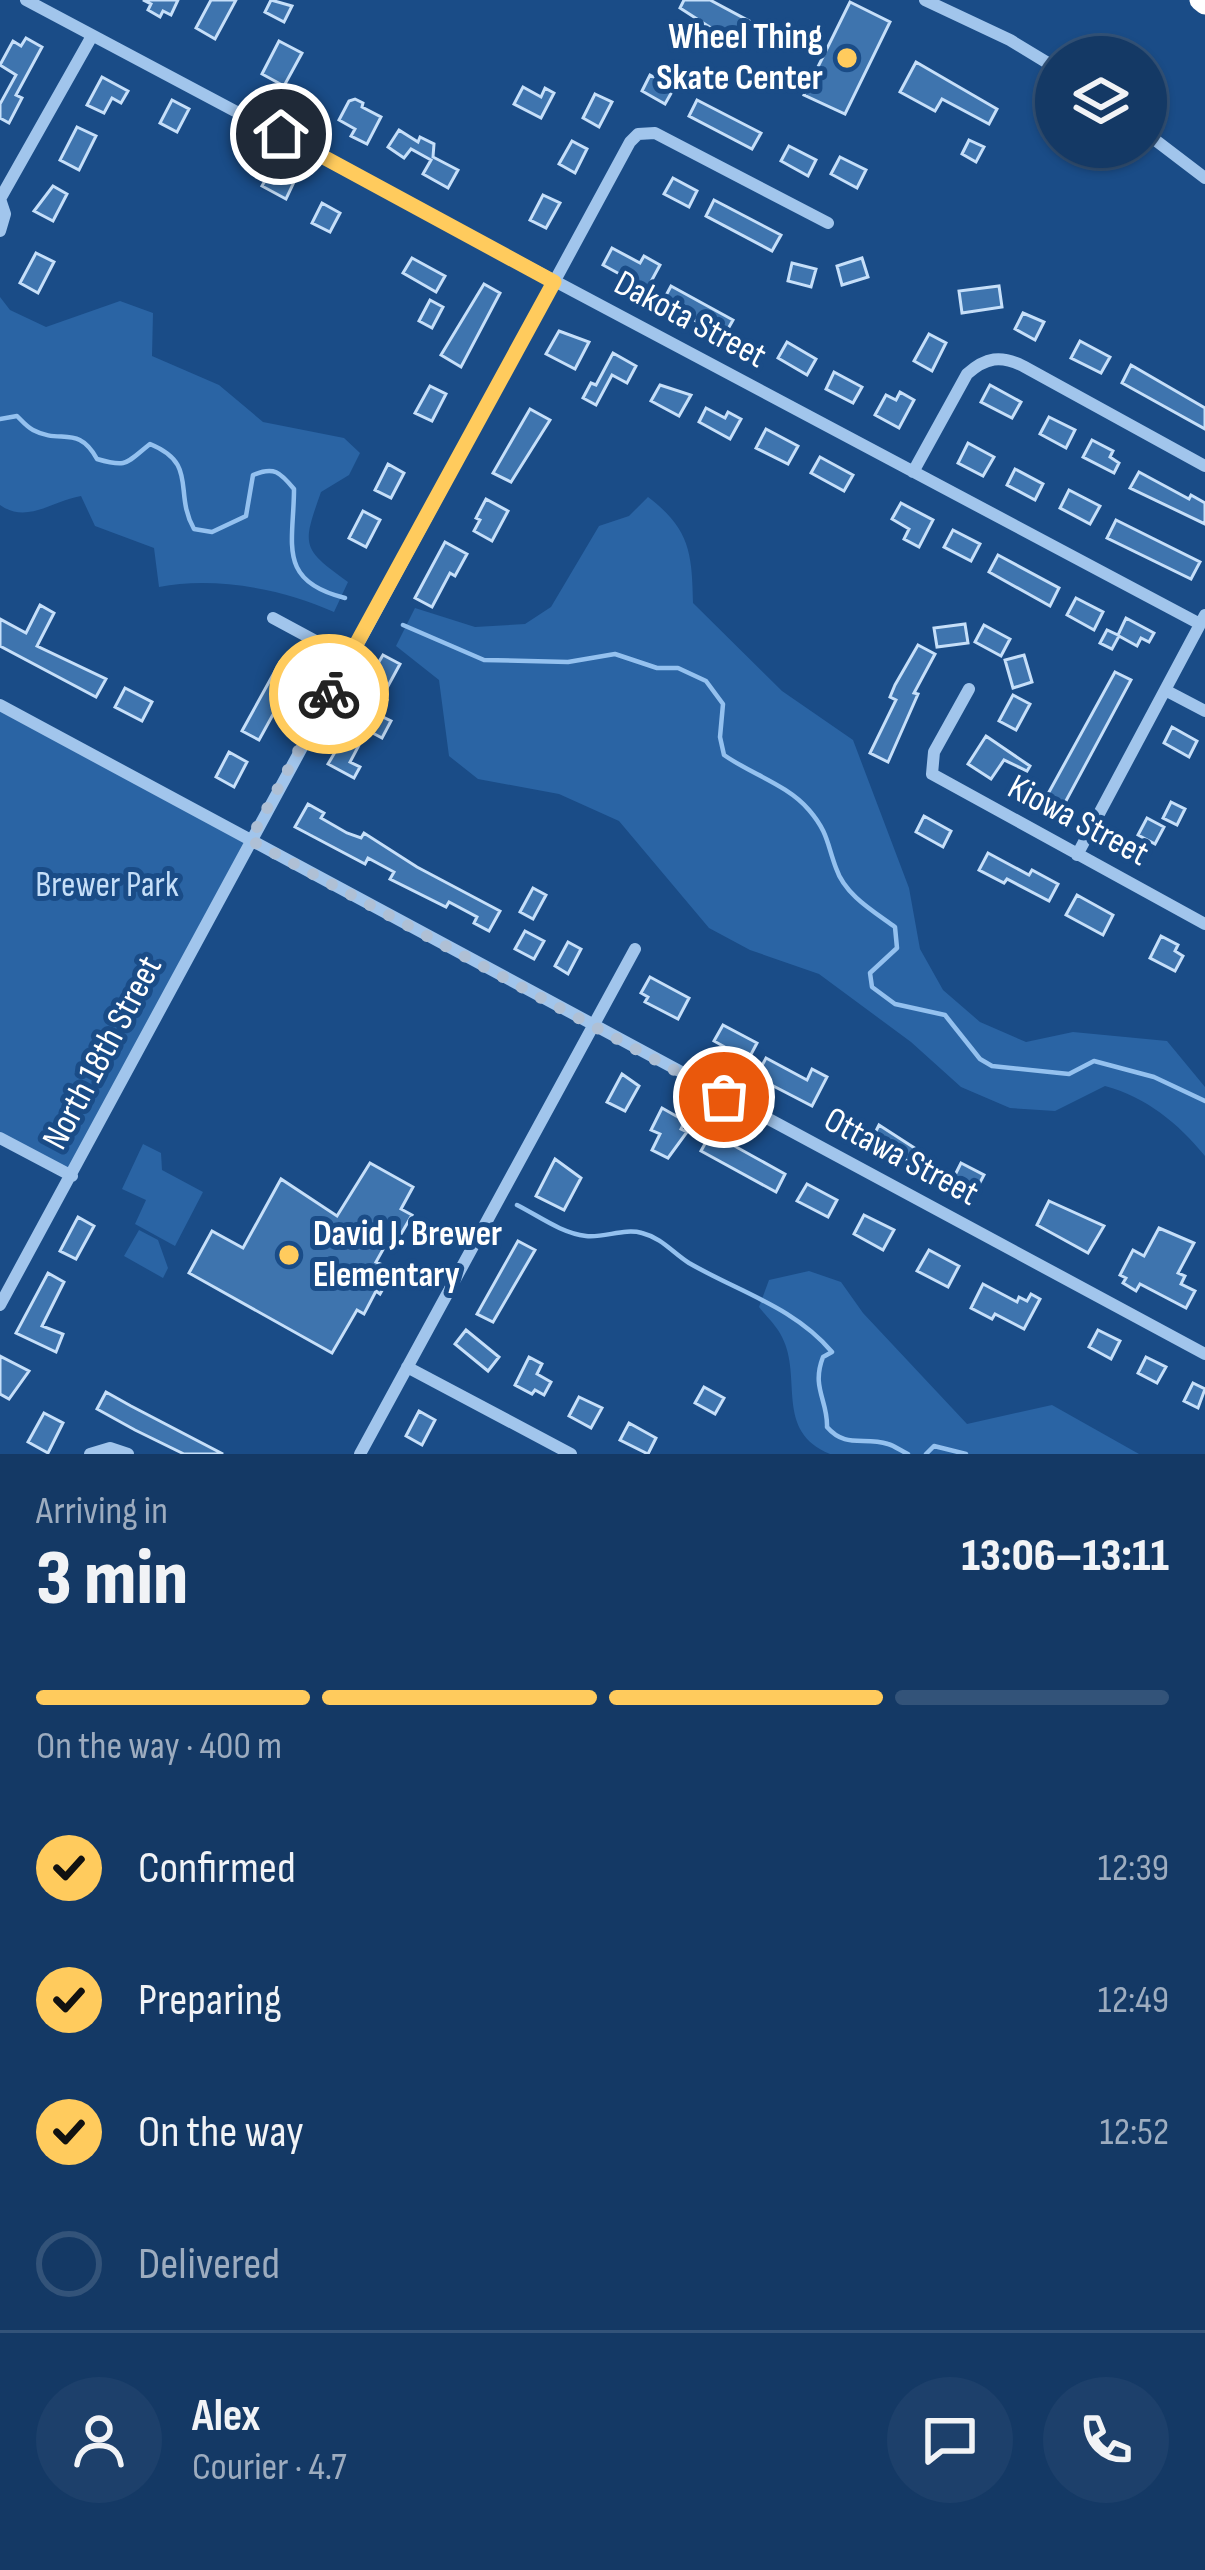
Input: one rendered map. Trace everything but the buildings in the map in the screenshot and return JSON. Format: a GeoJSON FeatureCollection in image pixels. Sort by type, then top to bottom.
{"type":"FeatureCollection","features":[{"type":"Feature","properties":{"kind":"street","name":"Dakota Street"},"geometry":{"type":"LineString","coordinates":[[26,0],[913,472],[1203,620]]}},
{"type":"Feature","properties":{"kind":"street"},"geometry":{"type":"LineString","coordinates":[[925,0],[1035,55]]}},
{"type":"Feature","properties":{"kind":"street"},"geometry":{"type":"LineString","coordinates":[[0,231],[5,214],[0,199],[92,36]]}},
{"type":"Feature","properties":{"kind":"street","name":"North 18th Street"},"geometry":{"type":"LineString","coordinates":[[0,1305],[638,134],[655,133],[828,224]]}},
{"type":"Feature","properties":{"kind":"street"},"geometry":{"type":"LineString","coordinates":[[1167,149],[1205,178]]}},
{"type":"Feature","properties":{"kind":"street"},"geometry":{"type":"LineString","coordinates":[[913,472],[967,374],[994,358],[1024,366],[1205,466]]}},
{"type":"Feature","properties":{"kind":"street"},"geometry":{"type":"LineString","coordinates":[[273,618],[349,659]]}},
{"type":"Feature","properties":{"kind":"street"},"geometry":{"type":"LineString","coordinates":[[1077,856],[1203,620]]}},
{"type":"Feature","properties":{"kind":"street","name":"Kiowa Street"},"geometry":{"type":"LineString","coordinates":[[969,689],[930,764],[938,780],[1205,924]]}},
{"type":"Feature","properties":{"kind":"street"},"geometry":{"type":"LineString","coordinates":[[1165,690],[1205,711]]}},
{"type":"Feature","properties":{"kind":"street","name":"Ottawa Street"},"geometry":{"type":"LineString","coordinates":[[0,705],[1205,1354]]}},
{"type":"Feature","properties":{"kind":"street"},"geometry":{"type":"LineString","coordinates":[[360,1454],[635,949]]}},
{"type":"Feature","properties":{"kind":"street"},"geometry":{"type":"LineString","coordinates":[[0,1138],[72,1176]]}},
{"type":"Feature","properties":{"kind":"street"},"geometry":{"type":"LineString","coordinates":[[407,1367],[571,1454]]}},
{"type":"Feature","properties":{"kind":"street"},"geometry":{"type":"LineString","coordinates":[[90,1454],[110,1448],[128,1454]]}},
{"type":"Feature","properties":{"kind":"green space"},"geometry":{"type":"Polygon","coordinates":[[[0,297],[10,310],[46,327],[120,301],[153,313],[152,356],[219,385],[263,422],[344,438],[360,453],[349,475],[321,492],[309,535],[314,553],[348,582],[334,612],[248,587],[203,583],[159,587],[154,548],[95,526],[81,496],[30,512],[0,505],[0,297]]]}},
{"type":"Feature","properties":{"kind":"green space"},"geometry":{"type":"Polygon","coordinates":[[[648,497],[673,520],[686,543],[693,603],[782,691],[853,740],[909,888],[920,949],[943,990],[980,1022],[1026,1042],[1073,1032],[1167,1041],[1205,1087],[1205,1156],[1160,1113],[1105,1086],[1055,1111],[1010,1108],[961,1087],[911,1042],[819,974],[750,950],[709,928],[619,821],[559,794],[478,779],[449,756],[439,680],[396,646],[415,608],[475,627],[525,624],[551,607],[599,526],[629,516],[648,497]]]}},
{"type":"Feature","properties":{"kind":"green space","name":"Brewer Park"},"geometry":{"type":"Polygon","coordinates":[[[0,705],[250,840],[72,1176],[0,1138],[0,705]]]}},
{"type":"Feature","properties":{"kind":"green space"},"geometry":{"type":"Polygon","coordinates":[[[143,1144],[161,1153],[162,1170],[203,1192],[175,1246],[135,1224],[146,1200],[122,1189],[143,1144]]]}},
{"type":"Feature","properties":{"kind":"green space"},"geometry":{"type":"Polygon","coordinates":[[[139,1230],[158,1240],[168,1268],[163,1278],[124,1256],[139,1230]]]}},
{"type":"Feature","properties":{"kind":"green space"},"geometry":{"type":"Polygon","coordinates":[[[809,1271],[841,1282],[863,1313],[967,1424],[1052,1405],[1139,1454],[830,1454],[802,1432],[793,1402],[788,1353],[780,1333],[759,1307],[769,1280],[809,1271]]]}},
{"type":"Feature","properties":{"kind":"waterway"},"geometry":{"type":"LineString","coordinates":[[0,419],[17,416],[43,434],[76,438],[97,459],[107,462],[126,462],[150,444],[165,452],[180,470],[194,529],[212,532],[246,516],[253,475],[276,472],[294,489],[292,543],[299,570],[323,591],[345,598]]}},
{"type":"Feature","properties":{"kind":"waterway"},"geometry":{"type":"LineString","coordinates":[[403,625],[484,660],[568,662],[615,654],[657,668],[678,668],[706,681],[723,704],[720,737],[724,755],[809,810],[846,886],[895,927],[897,948],[870,973],[872,987],[895,1004],[945,1015],[980,1059],[992,1066],[1069,1074],[1094,1061],[1154,1077],[1205,1101]]}},
{"type":"Feature","properties":{"kind":"waterway"},"geometry":{"type":"LineString","coordinates":[[517,1205],[577,1234],[649,1235],[689,1263],[801,1323],[832,1352],[823,1357],[819,1377],[827,1427],[841,1438],[879,1442],[908,1454]]}},
{"type":"Feature","properties":{"kind":"waterway"},"geometry":{"type":"LineString","coordinates":[[926,1454],[934,1446],[966,1454]]}},
{"type":"Feature","properties":{"kind":"way so far"},"geometry":{"type":"LineString","coordinates":[[329,694],[250,840],[724,1097]]}},
{"type":"Feature","properties":{"kind":"place","name":"Wheel Thing Skate Center"},"geometry":{"type":"Point","coordinates":[847,58]}},
{"type":"Feature","properties":{"kind":"place","name":"David J. Brewer Elementary"},"geometry":{"type":"Point","coordinates":[289,1255]}},
{"type":"Feature","properties":{"kind":"route"},"geometry":{"type":"LineString","coordinates":[[281,134],[554,282],[329,694]]}}]}
